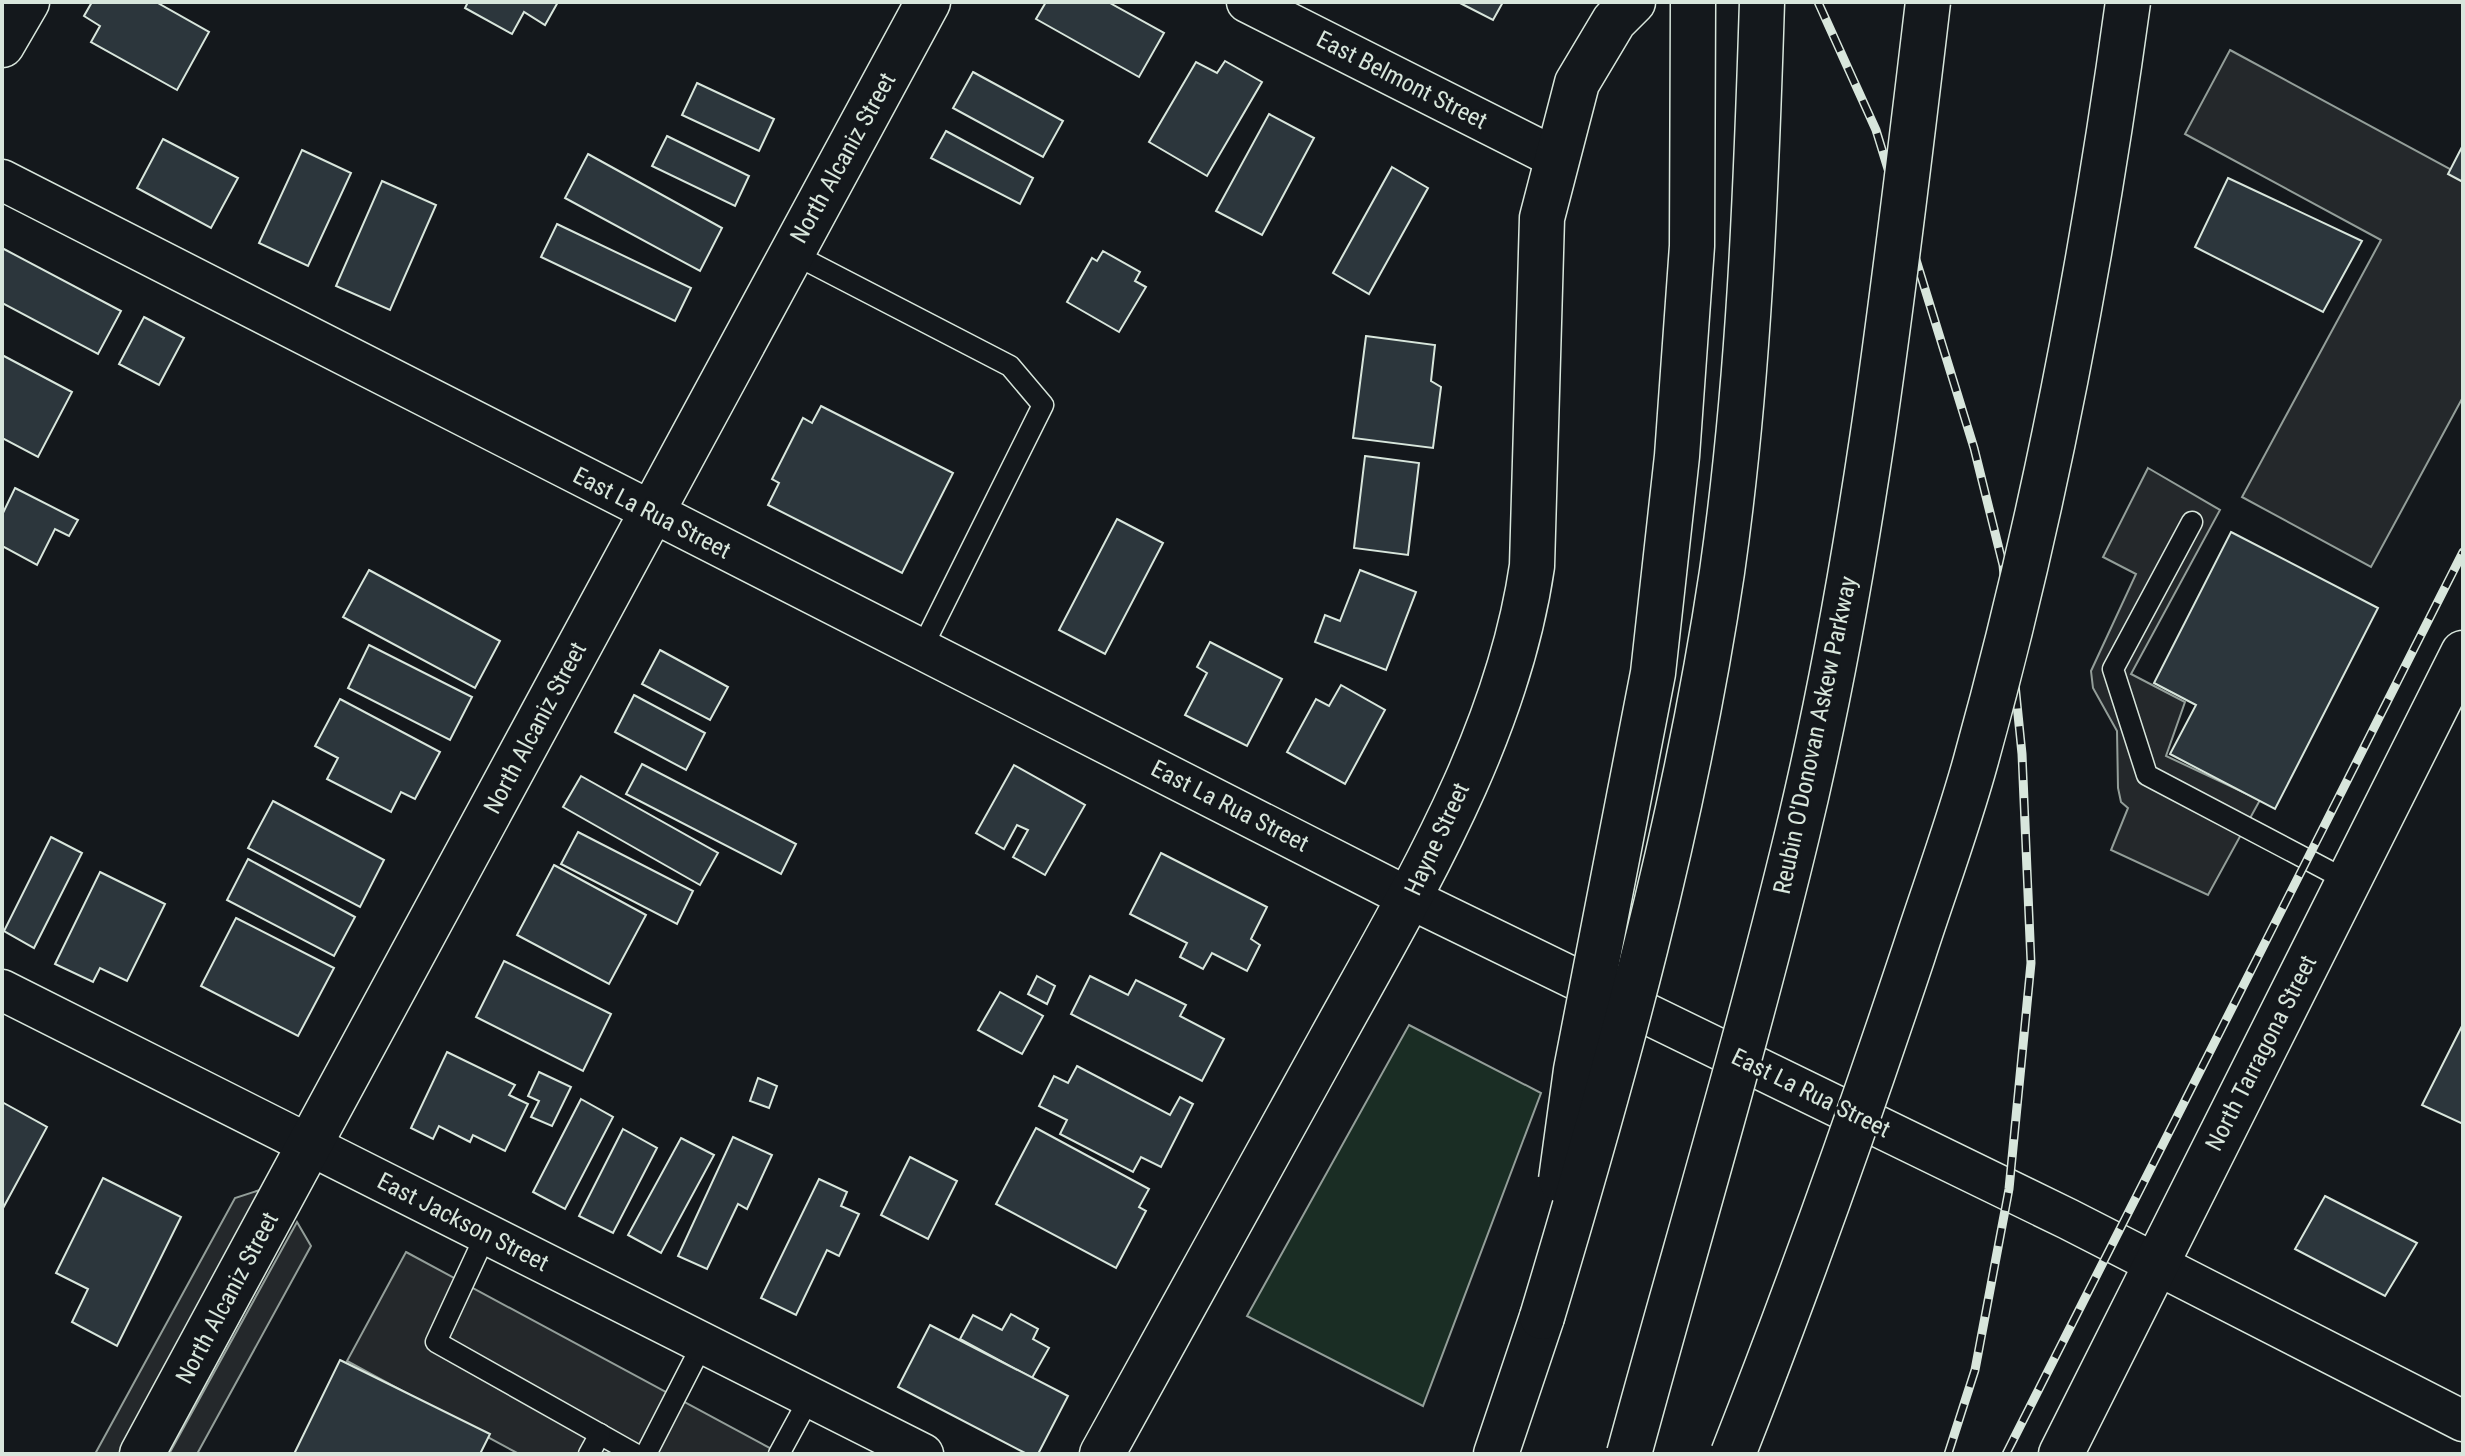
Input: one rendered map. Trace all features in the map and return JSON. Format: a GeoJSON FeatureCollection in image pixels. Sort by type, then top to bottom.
{"type":"FeatureCollection","features":[{"type":"Feature","properties":{"kind":"main road"},"geometry":{"type":"LineString","coordinates":[[2,45],[27,2]]}},
{"type":"Feature","properties":{"kind":"main road","name":"North Alcaniz Street"},"geometry":{"type":"LineString","coordinates":[[142,1454],[928,2]]}},
{"type":"Feature","properties":{"kind":"main road","name":"Hayne Street"},"geometry":{"type":"LineString","coordinates":[[1102,1454],[1409,898],[1489,728],[1509,676],[1525,616],[1536,511],[1542,218],[1577,83],[1614,21],[1633,2]]}},
{"type":"Feature","properties":{"kind":"main road"},"geometry":{"type":"LineString","coordinates":[[1542,1317],[1576,1070],[1655,658],[1677,456],[1692,246],[1693,2]]}},
{"type":"Feature","properties":{"kind":"main road"},"geometry":{"type":"LineString","coordinates":[[1496,1454],[1542,1317],[1609,1095],[1675,830],[1707,663],[1741,409],[1753,240],[1762,2]]}},
{"type":"Feature","properties":{"kind":"main road","name":"Reubin O'Donovan Askew Parkway"},"geometry":{"type":"LineString","coordinates":[[1629,1454],[1798,833],[1850,573],[1907,182],[1928,2]]}},
{"type":"Feature","properties":{"kind":"main road"},"geometry":{"type":"LineString","coordinates":[[1733,1454],[1785,1323],[1873,1076],[1976,762],[2052,454],[2113,109],[2128,2]]}},
{"type":"Feature","properties":{"kind":"main road","name":"North Tarragona Street"},"geometry":{"type":"LineString","coordinates":[[2061,1454],[2463,653]]}},
{"type":"Feature","properties":{"kind":"street","name":"East Belmont Street"},"geometry":{"type":"LineString","coordinates":[[1247,2],[1558,159]]}},
{"type":"Feature","properties":{"kind":"street","name":"East La Rua Street"},"geometry":{"type":"LineString","coordinates":[[2,180],[1409,898],[2021,1195],[2463,1421]]}},
{"type":"Feature","properties":{"kind":"street","name":"East Jackson Street"},"geometry":{"type":"LineString","coordinates":[[2,990],[923,1454]]}},
{"type":"Feature","properties":{"kind":"lane"},"geometry":{"type":"LineString","coordinates":[[792,253],[1010,366],[1043,405],[921,650]]}},
{"type":"Feature","properties":{"kind":"lane"},"geometry":{"type":"LineString","coordinates":[[2192,522],[2113,669],[2147,775],[2348,881]]}},
{"type":"Feature","properties":{"kind":"lane"},"geometry":{"type":"LineString","coordinates":[[486,1234],[436,1342],[635,1454]]}},
{"type":"Feature","properties":{"kind":"lane"},"geometry":{"type":"LineString","coordinates":[[646,1454],[703,1343]]}},
{"type":"Feature","properties":{"kind":"lane"},"geometry":{"type":"LineString","coordinates":[[779,1454],[810,1397]]}},
{"type":"Feature","properties":{"kind":"lane"},"geometry":{"type":"LineString","coordinates":[[589,1454],[600,1434]]}},
{"type":"Feature","properties":{"kind":"green space"},"geometry":{"type":"Polygon","coordinates":[[[1409,1025],[1541,1093],[1423,1406],[1247,1316],[1409,1025]]]}},
{"type":"Feature","properties":{"kind":"shaded area"},"geometry":{"type":"Polygon","coordinates":[[[2230,50],[2463,176],[2463,397],[2371,567],[2242,497],[2381,240],[2185,134],[2230,50]]]}},
{"type":"Feature","properties":{"kind":"shaded area"},"geometry":{"type":"Polygon","coordinates":[[[2148,468],[2220,510],[2131,674],[2185,702],[2166,756],[2260,800],[2208,895],[2111,850],[2128,808],[2121,802],[2118,788],[2117,731],[2093,688],[2091,671],[2136,574],[2103,557],[2148,468]]]}},
{"type":"Feature","properties":{"kind":"shaded area"},"geometry":{"type":"Polygon","coordinates":[[[260,1190],[119,1454],[95,1454],[235,1198],[260,1190]]]}},
{"type":"Feature","properties":{"kind":"shaded area"},"geometry":{"type":"Polygon","coordinates":[[[297,1222],[311,1246],[197,1454],[169,1454],[297,1222]]]}},
{"type":"Feature","properties":{"kind":"shaded area"},"geometry":{"type":"Polygon","coordinates":[[[406,1252],[781,1454],[519,1454],[347,1361],[406,1252]]]}},
{"type":"Feature","properties":{"kind":"building"},"geometry":{"type":"Polygon","coordinates":[[[92,2],[156,2],[209,32],[177,90],[91,42],[100,26],[84,16],[92,2]]]}},
{"type":"Feature","properties":{"kind":"building"},"geometry":{"type":"Polygon","coordinates":[[[468,2],[558,2],[545,25],[524,12],[512,34],[465,8],[468,2]]]}},
{"type":"Feature","properties":{"kind":"building"},"geometry":{"type":"Polygon","coordinates":[[[1046,2],[1108,2],[1164,33],[1139,77],[1036,19],[1046,2]]]}},
{"type":"Feature","properties":{"kind":"building"},"geometry":{"type":"Polygon","coordinates":[[[1458,2],[1503,2],[1493,20],[1458,2]]]}},
{"type":"Feature","properties":{"kind":"building"},"geometry":{"type":"Polygon","coordinates":[[[1225,61],[1262,82],[1207,176],[1149,142],[1196,62],[1217,73],[1225,61]]]}},
{"type":"Feature","properties":{"kind":"building"},"geometry":{"type":"Polygon","coordinates":[[[973,72],[1063,121],[1043,157],[953,108],[973,72]]]}},
{"type":"Feature","properties":{"kind":"building"},"geometry":{"type":"Polygon","coordinates":[[[697,83],[774,119],[759,151],[682,115],[697,83]]]}},
{"type":"Feature","properties":{"kind":"building"},"geometry":{"type":"Polygon","coordinates":[[[1269,114],[1314,138],[1262,235],[1216,211],[1269,114]]]}},
{"type":"Feature","properties":{"kind":"building"},"geometry":{"type":"Polygon","coordinates":[[[946,131],[1033,178],[1020,204],[931,158],[946,131]]]}},
{"type":"Feature","properties":{"kind":"building"},"geometry":{"type":"Polygon","coordinates":[[[667,136],[749,176],[735,206],[652,166],[667,136]]]}},
{"type":"Feature","properties":{"kind":"building"},"geometry":{"type":"Polygon","coordinates":[[[163,139],[238,178],[211,228],[137,188],[163,139]]]}},
{"type":"Feature","properties":{"kind":"building"},"geometry":{"type":"Polygon","coordinates":[[[2463,145],[2463,182],[2448,174],[2463,145]]]}},
{"type":"Feature","properties":{"kind":"building"},"geometry":{"type":"Polygon","coordinates":[[[302,150],[351,173],[308,266],[259,243],[302,150]]]}},
{"type":"Feature","properties":{"kind":"building"},"geometry":{"type":"Polygon","coordinates":[[[588,154],[722,228],[700,271],[565,198],[588,154]]]}},
{"type":"Feature","properties":{"kind":"building"},"geometry":{"type":"Polygon","coordinates":[[[1392,167],[1428,188],[1369,294],[1333,273],[1392,167]]]}},
{"type":"Feature","properties":{"kind":"building"},"geometry":{"type":"Polygon","coordinates":[[[2228,178],[2362,241],[2323,312],[2195,247],[2228,178]]]}},
{"type":"Feature","properties":{"kind":"building"},"geometry":{"type":"Polygon","coordinates":[[[382,181],[436,205],[390,310],[336,286],[382,181]]]}},
{"type":"Feature","properties":{"kind":"building"},"geometry":{"type":"Polygon","coordinates":[[[557,224],[691,288],[675,321],[541,257],[557,224]]]}},
{"type":"Feature","properties":{"kind":"building"},"geometry":{"type":"Polygon","coordinates":[[[2,248],[121,311],[98,354],[2,303],[2,248]]]}},
{"type":"Feature","properties":{"kind":"building"},"geometry":{"type":"Polygon","coordinates":[[[1103,251],[1140,272],[1135,281],[1146,287],[1119,332],[1067,302],[1092,258],[1097,261],[1103,251]]]}},
{"type":"Feature","properties":{"kind":"building"},"geometry":{"type":"Polygon","coordinates":[[[144,317],[184,338],[159,385],[119,364],[144,317]]]}},
{"type":"Feature","properties":{"kind":"building"},"geometry":{"type":"Polygon","coordinates":[[[1366,336],[1435,345],[1431,381],[1441,387],[1433,448],[1353,438],[1366,336]]]}},
{"type":"Feature","properties":{"kind":"building"},"geometry":{"type":"Polygon","coordinates":[[[2,355],[72,392],[38,457],[2,438],[2,355]]]}},
{"type":"Feature","properties":{"kind":"building"},"geometry":{"type":"Polygon","coordinates":[[[821,406],[953,473],[902,573],[768,505],[779,483],[772,479],[803,418],[812,423],[821,406]]]}},
{"type":"Feature","properties":{"kind":"building"},"geometry":{"type":"Polygon","coordinates":[[[1365,456],[1419,463],[1408,555],[1354,548],[1365,456]]]}},
{"type":"Feature","properties":{"kind":"building"},"geometry":{"type":"Polygon","coordinates":[[[15,488],[78,520],[69,536],[55,529],[37,565],[2,546],[2,515],[15,488]]]}},
{"type":"Feature","properties":{"kind":"building"},"geometry":{"type":"Polygon","coordinates":[[[1117,519],[1163,543],[1105,654],[1059,630],[1117,519]]]}},
{"type":"Feature","properties":{"kind":"building"},"geometry":{"type":"Polygon","coordinates":[[[2231,532],[2378,608],[2275,809],[2170,754],[2196,705],[2154,683],[2231,532]]]}},
{"type":"Feature","properties":{"kind":"building"},"geometry":{"type":"Polygon","coordinates":[[[369,570],[500,641],[475,688],[343,617],[369,570]]]}},
{"type":"Feature","properties":{"kind":"building"},"geometry":{"type":"Polygon","coordinates":[[[1360,570],[1416,592],[1386,670],[1315,642],[1325,615],[1340,621],[1360,570]]]}},
{"type":"Feature","properties":{"kind":"building"},"geometry":{"type":"Polygon","coordinates":[[[1210,642],[1282,679],[1247,746],[1185,715],[1207,673],[1197,667],[1210,642]]]}},
{"type":"Feature","properties":{"kind":"building"},"geometry":{"type":"Polygon","coordinates":[[[369,645],[472,697],[450,740],[348,688],[369,645]]]}},
{"type":"Feature","properties":{"kind":"building"},"geometry":{"type":"Polygon","coordinates":[[[660,650],[728,687],[710,720],[642,684],[660,650]]]}},
{"type":"Feature","properties":{"kind":"building"},"geometry":{"type":"Polygon","coordinates":[[[1341,685],[1385,710],[1345,784],[1287,752],[1316,699],[1329,706],[1341,685]]]}},
{"type":"Feature","properties":{"kind":"building"},"geometry":{"type":"Polygon","coordinates":[[[634,695],[705,733],[686,770],[615,732],[634,695]]]}},
{"type":"Feature","properties":{"kind":"building"},"geometry":{"type":"Polygon","coordinates":[[[340,699],[440,752],[415,799],[401,792],[391,812],[327,779],[338,758],[315,746],[340,699]]]}},
{"type":"Feature","properties":{"kind":"building"},"geometry":{"type":"Polygon","coordinates":[[[642,764],[796,844],[781,874],[626,794],[642,764]]]}},
{"type":"Feature","properties":{"kind":"building"},"geometry":{"type":"Polygon","coordinates":[[[1014,765],[1085,805],[1045,875],[1013,857],[1028,830],[1017,825],[1004,849],[976,833],[1014,765]]]}},
{"type":"Feature","properties":{"kind":"building"},"geometry":{"type":"Polygon","coordinates":[[[581,776],[718,853],[700,885],[563,807],[581,776]]]}},
{"type":"Feature","properties":{"kind":"building"},"geometry":{"type":"Polygon","coordinates":[[[273,801],[384,860],[360,907],[248,848],[273,801]]]}},
{"type":"Feature","properties":{"kind":"building"},"geometry":{"type":"Polygon","coordinates":[[[578,832],[693,891],[677,924],[561,864],[578,832]]]}},
{"type":"Feature","properties":{"kind":"building"},"geometry":{"type":"Polygon","coordinates":[[[51,837],[82,853],[34,948],[4,931],[51,837]]]}},
{"type":"Feature","properties":{"kind":"building"},"geometry":{"type":"Polygon","coordinates":[[[1161,853],[1267,907],[1251,939],[1260,945],[1247,971],[1212,953],[1203,969],[1180,957],[1187,943],[1130,914],[1161,853]]]}},
{"type":"Feature","properties":{"kind":"building"},"geometry":{"type":"Polygon","coordinates":[[[248,859],[355,917],[334,956],[227,900],[248,859]]]}},
{"type":"Feature","properties":{"kind":"building"},"geometry":{"type":"Polygon","coordinates":[[[554,865],[646,915],[609,984],[517,935],[554,865]]]}},
{"type":"Feature","properties":{"kind":"building"},"geometry":{"type":"Polygon","coordinates":[[[100,872],[165,904],[127,981],[100,968],[93,982],[55,964],[100,872]]]}},
{"type":"Feature","properties":{"kind":"building"},"geometry":{"type":"Polygon","coordinates":[[[236,918],[334,968],[298,1036],[201,986],[236,918]]]}},
{"type":"Feature","properties":{"kind":"building"},"geometry":{"type":"Polygon","coordinates":[[[504,961],[611,1014],[583,1071],[476,1017],[504,961]]]}},
{"type":"Feature","properties":{"kind":"building"},"geometry":{"type":"Polygon","coordinates":[[[1037,976],[1055,986],[1047,1004],[1028,994],[1037,976]]]}},
{"type":"Feature","properties":{"kind":"building"},"geometry":{"type":"Polygon","coordinates":[[[1090,976],[1128,995],[1136,980],[1186,1005],[1180,1016],[1224,1039],[1202,1081],[1071,1014],[1090,976]]]}},
{"type":"Feature","properties":{"kind":"building"},"geometry":{"type":"Polygon","coordinates":[[[1000,992],[1043,1016],[1022,1054],[978,1030],[1000,992]]]}},
{"type":"Feature","properties":{"kind":"building"},"geometry":{"type":"Polygon","coordinates":[[[2463,1024],[2463,1124],[2422,1105],[2463,1024]]]}},
{"type":"Feature","properties":{"kind":"building"},"geometry":{"type":"Polygon","coordinates":[[[447,1052],[515,1085],[509,1095],[528,1104],[505,1151],[473,1135],[470,1142],[439,1126],[433,1139],[411,1128],[447,1052]]]}},
{"type":"Feature","properties":{"kind":"building"},"geometry":{"type":"Polygon","coordinates":[[[1077,1066],[1170,1115],[1180,1097],[1193,1104],[1161,1167],[1141,1157],[1133,1172],[1060,1134],[1067,1120],[1039,1106],[1054,1076],[1068,1083],[1077,1066]]]}},
{"type":"Feature","properties":{"kind":"building"},"geometry":{"type":"Polygon","coordinates":[[[539,1072],[571,1087],[552,1126],[531,1117],[539,1101],[528,1096],[539,1072]]]}},
{"type":"Feature","properties":{"kind":"building"},"geometry":{"type":"Polygon","coordinates":[[[758,1078],[777,1086],[769,1108],[750,1101],[758,1078]]]}},
{"type":"Feature","properties":{"kind":"building"},"geometry":{"type":"Polygon","coordinates":[[[581,1099],[613,1117],[565,1209],[533,1192],[581,1099]]]}},
{"type":"Feature","properties":{"kind":"building"},"geometry":{"type":"Polygon","coordinates":[[[2,1102],[47,1127],[2,1210],[2,1102]]]}},
{"type":"Feature","properties":{"kind":"building"},"geometry":{"type":"Polygon","coordinates":[[[1036,1128],[1149,1189],[1139,1207],[1146,1211],[1116,1268],[996,1204],[1036,1128]]]}},
{"type":"Feature","properties":{"kind":"building"},"geometry":{"type":"Polygon","coordinates":[[[623,1129],[657,1148],[613,1233],[579,1216],[623,1129]]]}},
{"type":"Feature","properties":{"kind":"building"},"geometry":{"type":"Polygon","coordinates":[[[733,1137],[772,1155],[747,1209],[738,1204],[707,1269],[678,1256],[733,1137]]]}},
{"type":"Feature","properties":{"kind":"building"},"geometry":{"type":"Polygon","coordinates":[[[681,1138],[714,1155],[661,1253],[628,1235],[681,1138]]]}},
{"type":"Feature","properties":{"kind":"building"},"geometry":{"type":"Polygon","coordinates":[[[910,1157],[957,1181],[928,1239],[881,1215],[910,1157]]]}},
{"type":"Feature","properties":{"kind":"building"},"geometry":{"type":"Polygon","coordinates":[[[103,1178],[181,1217],[117,1346],[72,1322],[88,1289],[56,1273],[103,1178]]]}},
{"type":"Feature","properties":{"kind":"building"},"geometry":{"type":"Polygon","coordinates":[[[819,1179],[847,1192],[841,1206],[859,1214],[839,1256],[827,1250],[796,1315],[761,1298],[819,1179]]]}},
{"type":"Feature","properties":{"kind":"building"},"geometry":{"type":"Polygon","coordinates":[[[2325,1196],[2417,1243],[2385,1296],[2295,1249],[2325,1196]]]}},
{"type":"Feature","properties":{"kind":"building"},"geometry":{"type":"Polygon","coordinates":[[[1011,1314],[1038,1329],[1033,1339],[1049,1348],[1032,1378],[960,1339],[973,1315],[1002,1330],[1011,1314]]]}},
{"type":"Feature","properties":{"kind":"building"},"geometry":{"type":"Polygon","coordinates":[[[930,1325],[1068,1396],[1038,1454],[1027,1454],[898,1387],[930,1325]]]}},
{"type":"Feature","properties":{"kind":"building"},"geometry":{"type":"Polygon","coordinates":[[[340,1360],[490,1434],[480,1454],[294,1454],[340,1360]]]}},
{"type":"Feature","properties":{"kind":"railway"},"geometry":{"type":"LineString","coordinates":[[1818,2],[1876,130],[1974,448],[2003,565],[2022,754],[2031,963],[2009,1189],[1975,1370],[1948,1454]]}},
{"type":"Feature","properties":{"kind":"railway"},"geometry":{"type":"LineString","coordinates":[[2006,1454],[2463,552]]}}]}
